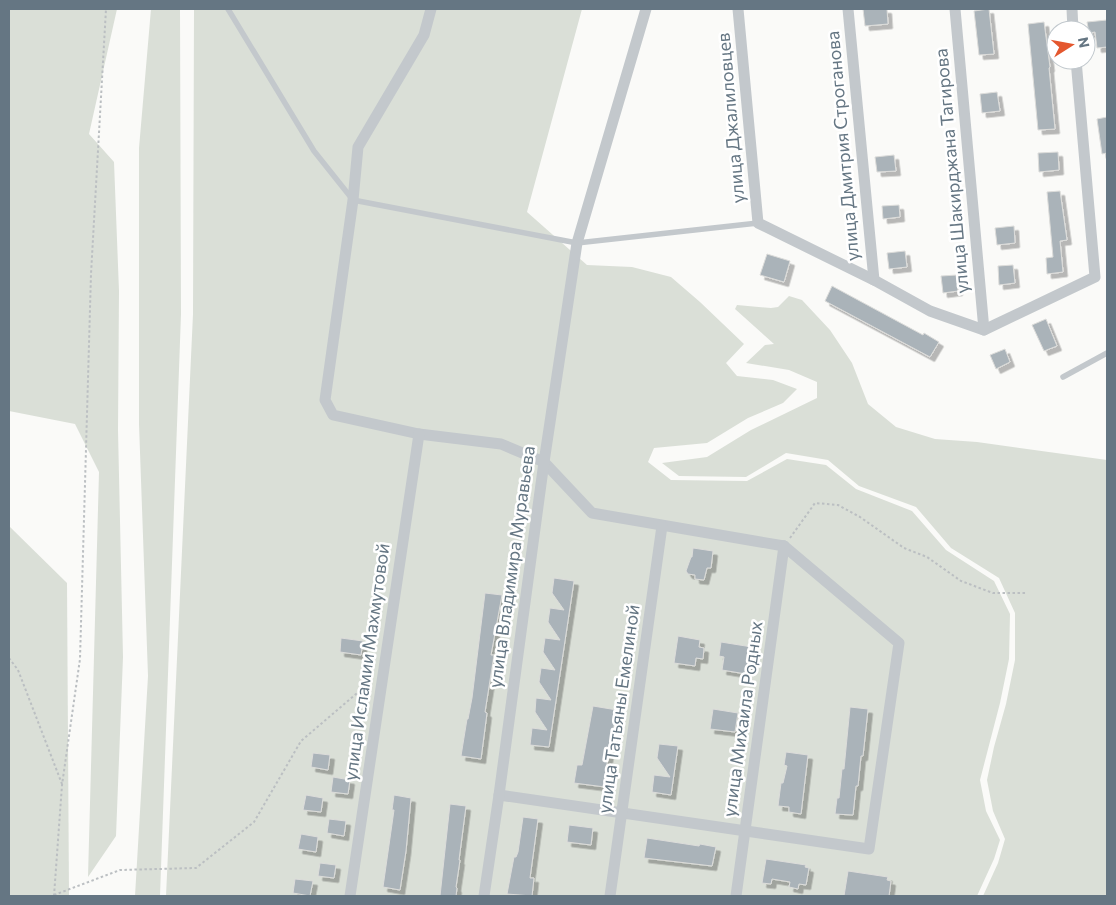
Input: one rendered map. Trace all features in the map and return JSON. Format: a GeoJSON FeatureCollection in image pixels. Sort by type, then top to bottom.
{"type":"FeatureCollection","features":[{"type":"Feature","properties":{"kind":"street"},"geometry":{"type":"LineString","coordinates":[[431,9],[424,35],[358,147],[353,200],[325,400],[333,415],[419,434],[501,444],[544,462],[592,513],[784,546],[899,643],[869,849],[499,795]]}},
{"type":"Feature","properties":{"kind":"street","name":"улица Владимира Муравьева"},"geometry":{"type":"LineString","coordinates":[[484,896],[544,462],[577,243],[646,9]]}},
{"type":"Feature","properties":{"kind":"street","name":"улица Джалиловцев"},"geometry":{"type":"LineString","coordinates":[[738,9],[758,224]]}},
{"type":"Feature","properties":{"kind":"street","name":"улица Дмитрия Строганова"},"geometry":{"type":"LineString","coordinates":[[848,9],[874,280]]}},
{"type":"Feature","properties":{"kind":"street","name":"улица Шакирджана Тагирова"},"geometry":{"type":"LineString","coordinates":[[955,9],[984,330]]}},
{"type":"Feature","properties":{"kind":"street"},"geometry":{"type":"LineString","coordinates":[[758,224],[874,280],[930,311],[984,330],[1095,278],[1077,70]]}},
{"type":"Feature","properties":{"kind":"street","name":"улица Исламии Махмутовой"},"geometry":{"type":"LineString","coordinates":[[350,896],[419,434]]}},
{"type":"Feature","properties":{"kind":"street","name":"улица Татьяны Емелиной"},"geometry":{"type":"LineString","coordinates":[[610,896],[662,526]]}},
{"type":"Feature","properties":{"kind":"street","name":"улица Михаила Родных"},"geometry":{"type":"LineString","coordinates":[[736,896],[784,546]]}},
{"type":"Feature","properties":{"kind":"lane"},"geometry":{"type":"LineString","coordinates":[[228,9],[314,151],[353,200],[577,243],[758,224]]}},
{"type":"Feature","properties":{"kind":"lane"},"geometry":{"type":"LineString","coordinates":[[1063,377],[1107,354]]}},
{"type":"Feature","properties":{"kind":"path"},"geometry":{"type":"LineString","coordinates":[[106,9],[91,274],[80,659],[62,785],[54,896],[120,870],[196,868],[254,822],[301,741],[383,671]]}},
{"type":"Feature","properties":{"kind":"path"},"geometry":{"type":"LineString","coordinates":[[784,546],[815,503],[838,506],[860,517],[904,548],[926,557],[961,581],[992,593],[1026,593]]}},
{"type":"Feature","properties":{"kind":"path"},"geometry":{"type":"LineString","coordinates":[[9,658],[18,670],[62,785]]}},
{"type":"Feature","properties":{"kind":"shaded area"},"geometry":{"type":"Polygon","coordinates":[[[9,9],[117,9],[89,134],[114,162],[119,291],[118,430],[123,657],[116,836],[88,877],[99,472],[75,424],[9,411],[9,9]]]}},
{"type":"Feature","properties":{"kind":"shaded area"},"geometry":{"type":"Polygon","coordinates":[[[151,9],[180,9],[181,314],[160,896],[135,896],[148,676],[139,424],[139,148],[151,9]]]}},
{"type":"Feature","properties":{"kind":"shaded area"},"geometry":{"type":"Polygon","coordinates":[[[194,9],[582,9],[527,212],[587,265],[632,267],[671,277],[744,344],[726,363],[737,376],[773,380],[797,389],[783,403],[748,418],[707,443],[654,448],[648,462],[671,480],[747,481],[787,459],[826,465],[856,489],[912,511],[946,550],[994,581],[1010,614],[1009,659],[1000,703],[980,780],[986,811],[1000,840],[994,859],[977,896],[166,896],[193,314],[194,9]]]}},
{"type":"Feature","properties":{"kind":"shaded area"},"geometry":{"type":"Polygon","coordinates":[[[789,296],[802,300],[830,330],[852,363],[868,404],[896,427],[935,439],[977,442],[1107,460],[1107,896],[983,896],[998,863],[1005,839],[993,811],[987,780],[1015,660],[1015,613],[999,578],[951,548],[916,507],[859,486],[828,460],[786,453],[746,477],[679,476],[662,463],[707,457],[751,430],[817,398],[817,382],[789,370],[746,363],[765,345],[774,344],[735,309],[737,305],[778,307],[789,296]]]}},
{"type":"Feature","properties":{"kind":"shaded area"},"geometry":{"type":"Polygon","coordinates":[[[9,526],[67,583],[69,896],[9,896],[9,526]]]}},
{"type":"Feature","properties":{"kind":"building"},"geometry":{"type":"Polygon","coordinates":[[[863,9],[887,9],[888,24],[865,26],[863,9]]]}},
{"type":"Feature","properties":{"kind":"building"},"geometry":{"type":"Polygon","coordinates":[[[989,9],[994,54],[979,55],[974,11],[989,9]]]}},
{"type":"Feature","properties":{"kind":"building"},"geometry":{"type":"Polygon","coordinates":[[[1107,20],[1107,47],[1097,48],[1096,21],[1107,20]]]}},
{"type":"Feature","properties":{"kind":"building"},"geometry":{"type":"Polygon","coordinates":[[[1044,22],[1046,70],[1049,70],[1055,129],[1038,130],[1028,24],[1044,22]]]}},
{"type":"Feature","properties":{"kind":"building"},"geometry":{"type":"Polygon","coordinates":[[[997,92],[1000,111],[982,113],[980,94],[997,92]]]}},
{"type":"Feature","properties":{"kind":"building"},"geometry":{"type":"Polygon","coordinates":[[[1107,117],[1107,153],[1102,154],[1097,119],[1107,117]]]}},
{"type":"Feature","properties":{"kind":"building"},"geometry":{"type":"Polygon","coordinates":[[[1058,152],[1059,170],[1039,172],[1038,153],[1058,152]]]}},
{"type":"Feature","properties":{"kind":"building"},"geometry":{"type":"Polygon","coordinates":[[[894,155],[896,171],[877,172],[875,157],[894,155]]]}},
{"type":"Feature","properties":{"kind":"building"},"geometry":{"type":"Polygon","coordinates":[[[1060,191],[1067,240],[1060,241],[1063,272],[1047,274],[1046,258],[1053,257],[1047,192],[1060,191]]]}},
{"type":"Feature","properties":{"kind":"building"},"geometry":{"type":"Polygon","coordinates":[[[899,205],[900,217],[883,219],[882,206],[899,205]]]}},
{"type":"Feature","properties":{"kind":"building"},"geometry":{"type":"Polygon","coordinates":[[[1014,226],[1015,243],[997,245],[995,228],[1014,226]]]}},
{"type":"Feature","properties":{"kind":"building"},"geometry":{"type":"Polygon","coordinates":[[[905,251],[907,267],[889,269],[887,253],[905,251]]]}},
{"type":"Feature","properties":{"kind":"building"},"geometry":{"type":"Polygon","coordinates":[[[767,254],[790,261],[784,282],[760,275],[767,254]]]}},
{"type":"Feature","properties":{"kind":"building"},"geometry":{"type":"Polygon","coordinates":[[[1013,265],[1015,283],[999,285],[998,266],[1013,265]]]}},
{"type":"Feature","properties":{"kind":"building"},"geometry":{"type":"Polygon","coordinates":[[[957,275],[958,291],[943,293],[941,276],[957,275]]]}},
{"type":"Feature","properties":{"kind":"building"},"geometry":{"type":"Polygon","coordinates":[[[832,286],[939,342],[930,357],[825,301],[832,286]]]}},
{"type":"Feature","properties":{"kind":"building"},"geometry":{"type":"Polygon","coordinates":[[[1046,319],[1057,346],[1044,351],[1032,325],[1046,319]]]}},
{"type":"Feature","properties":{"kind":"building"},"geometry":{"type":"Polygon","coordinates":[[[1005,349],[1010,362],[996,369],[990,355],[1005,349]]]}},
{"type":"Feature","properties":{"kind":"building"},"geometry":{"type":"Polygon","coordinates":[[[693,548],[713,551],[711,568],[707,568],[704,580],[695,579],[695,575],[688,574],[686,571],[692,557],[693,548]]]}},
{"type":"Feature","properties":{"kind":"building"},"geometry":{"type":"Polygon","coordinates":[[[554,578],[574,581],[549,747],[530,745],[532,728],[547,730],[535,712],[536,698],[551,700],[539,682],[541,668],[555,670],[543,652],[545,638],[560,640],[548,622],[550,608],[564,610],[552,593],[554,578]]]}},
{"type":"Feature","properties":{"kind":"building"},"geometry":{"type":"Polygon","coordinates":[[[485,593],[502,595],[491,655],[494,655],[485,712],[487,713],[481,759],[461,756],[472,698],[485,593]]]}},
{"type":"Feature","properties":{"kind":"building"},"geometry":{"type":"Polygon","coordinates":[[[678,636],[700,640],[699,647],[704,648],[703,659],[696,658],[695,666],[674,663],[678,636]]]}},
{"type":"Feature","properties":{"kind":"building"},"geometry":{"type":"Polygon","coordinates":[[[341,638],[363,641],[361,655],[340,652],[341,638]]]}},
{"type":"Feature","properties":{"kind":"building"},"geometry":{"type":"Polygon","coordinates":[[[721,642],[752,647],[749,668],[747,668],[746,674],[722,670],[724,657],[719,656],[721,642]]]}},
{"type":"Feature","properties":{"kind":"building"},"geometry":{"type":"Polygon","coordinates":[[[593,706],[617,710],[606,769],[605,787],[574,783],[577,765],[582,765],[593,706]]]}},
{"type":"Feature","properties":{"kind":"building"},"geometry":{"type":"Polygon","coordinates":[[[850,707],[868,709],[863,756],[861,756],[853,815],[835,814],[842,769],[844,769],[850,707]]]}},
{"type":"Feature","properties":{"kind":"building"},"geometry":{"type":"Polygon","coordinates":[[[713,709],[738,713],[735,732],[710,729],[713,709]]]}},
{"type":"Feature","properties":{"kind":"building"},"geometry":{"type":"Polygon","coordinates":[[[659,744],[678,746],[671,795],[652,792],[654,775],[670,777],[657,758],[659,744]]]}},
{"type":"Feature","properties":{"kind":"building"},"geometry":{"type":"Polygon","coordinates":[[[786,752],[808,755],[801,814],[789,812],[789,807],[778,806],[781,783],[783,783],[787,766],[784,765],[786,752]]]}},
{"type":"Feature","properties":{"kind":"building"},"geometry":{"type":"Polygon","coordinates":[[[313,753],[330,755],[328,770],[311,767],[313,753]]]}},
{"type":"Feature","properties":{"kind":"building"},"geometry":{"type":"Polygon","coordinates":[[[333,777],[350,780],[348,794],[331,792],[333,777]]]}},
{"type":"Feature","properties":{"kind":"building"},"geometry":{"type":"Polygon","coordinates":[[[306,795],[323,798],[321,812],[303,810],[306,795]]]}},
{"type":"Feature","properties":{"kind":"building"},"geometry":{"type":"Polygon","coordinates":[[[394,795],[411,798],[400,890],[383,887],[394,810],[392,810],[394,795]]]}},
{"type":"Feature","properties":{"kind":"building"},"geometry":{"type":"Polygon","coordinates":[[[450,804],[466,806],[456,896],[440,896],[450,804]]]}},
{"type":"Feature","properties":{"kind":"building"},"geometry":{"type":"Polygon","coordinates":[[[523,817],[538,819],[530,878],[534,878],[532,896],[507,894],[514,857],[516,857],[518,852],[523,817]]]}},
{"type":"Feature","properties":{"kind":"building"},"geometry":{"type":"Polygon","coordinates":[[[329,819],[346,821],[344,836],[327,833],[329,819]]]}},
{"type":"Feature","properties":{"kind":"building"},"geometry":{"type":"Polygon","coordinates":[[[569,825],[593,828],[591,845],[567,842],[569,825]]]}},
{"type":"Feature","properties":{"kind":"building"},"geometry":{"type":"Polygon","coordinates":[[[301,834],[318,837],[316,852],[298,849],[301,834]]]}},
{"type":"Feature","properties":{"kind":"building"},"geometry":{"type":"Polygon","coordinates":[[[647,838],[716,847],[712,866],[644,858],[647,838]]]}},
{"type":"Feature","properties":{"kind":"building"},"geometry":{"type":"Polygon","coordinates":[[[766,859],[806,865],[805,867],[809,868],[806,885],[799,884],[798,889],[789,887],[790,882],[772,879],[771,884],[762,883],[766,859]]]}},
{"type":"Feature","properties":{"kind":"building"},"geometry":{"type":"Polygon","coordinates":[[[320,863],[336,865],[334,878],[318,876],[320,863]]]}},
{"type":"Feature","properties":{"kind":"building"},"geometry":{"type":"Polygon","coordinates":[[[848,871],[888,877],[887,880],[891,881],[889,896],[844,896],[848,871]]]}},
{"type":"Feature","properties":{"kind":"building"},"geometry":{"type":"Polygon","coordinates":[[[295,879],[313,881],[310,896],[293,893],[295,879]]]}}]}
